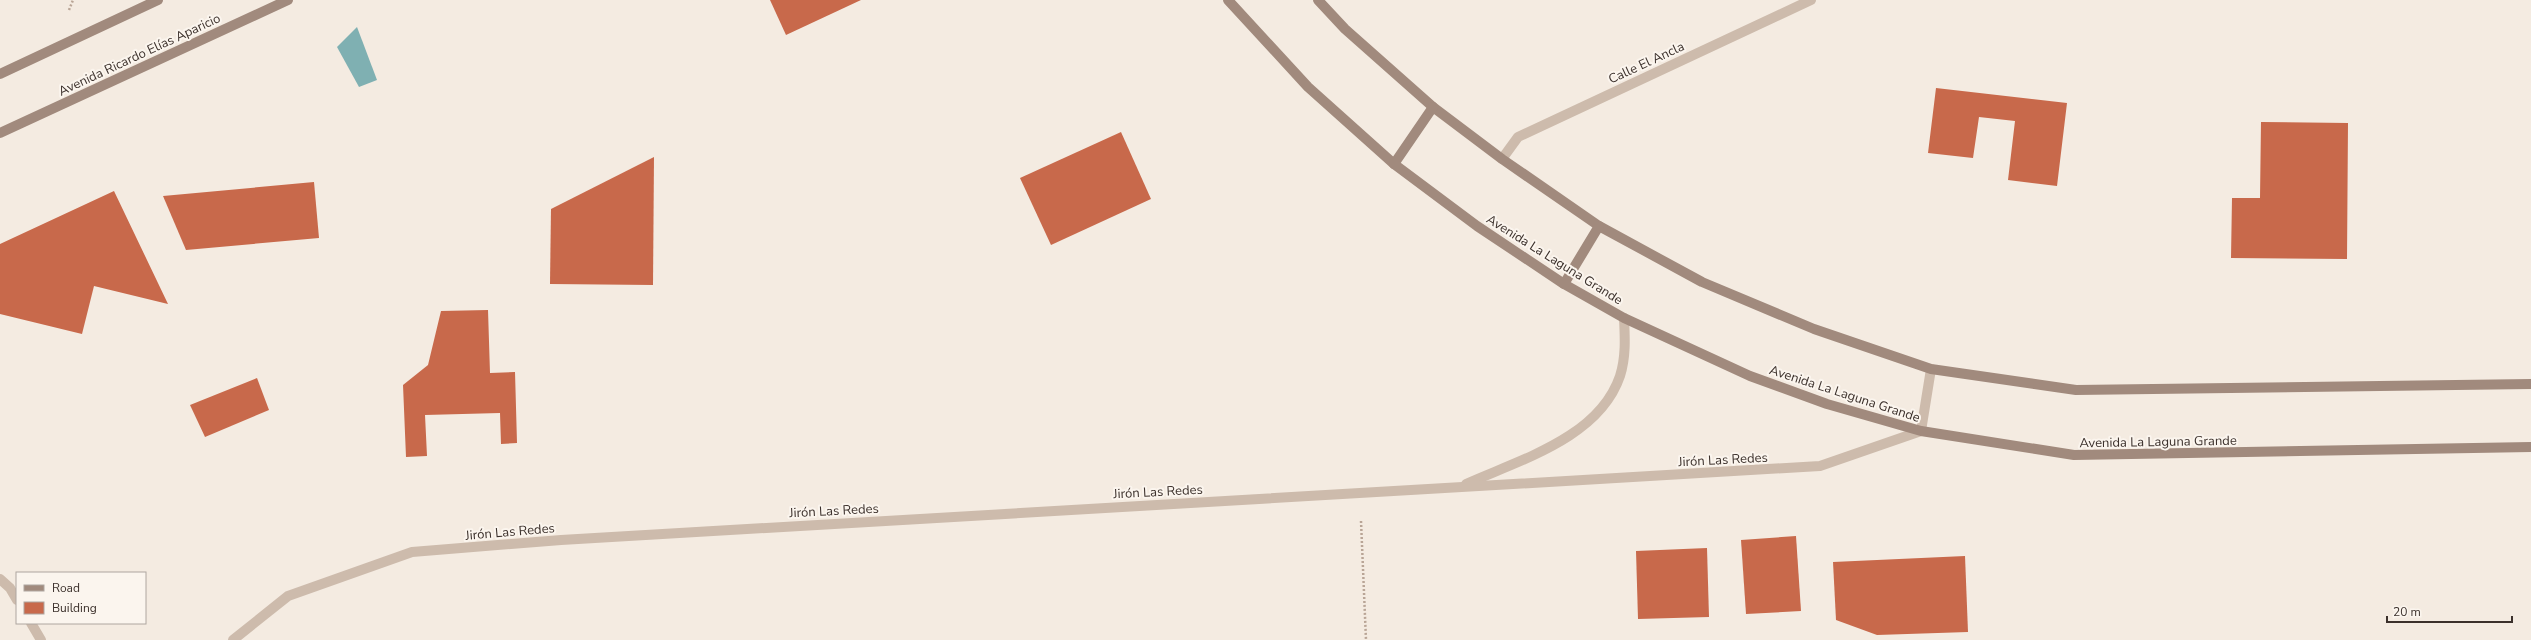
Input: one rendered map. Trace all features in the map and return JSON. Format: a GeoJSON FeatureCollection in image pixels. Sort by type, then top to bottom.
{"type":"FeatureCollection","features":[{"type":"Feature","properties":{"kind":"street"},"geometry":{"type":"LineString","coordinates":[[0,74],[158,0]]}},
{"type":"Feature","properties":{"kind":"street","name":"Avenida Ricardo Elías Aparicio"},"geometry":{"type":"LineString","coordinates":[[0,133],[288,0]]}},
{"type":"Feature","properties":{"kind":"street","name":"Avenida La Laguna Grande"},"geometry":{"type":"LineString","coordinates":[[1228,0],[1308,87],[1394,164],[1477,226],[1564,284],[1624,318],[1750,376],[1827,404],[1921,431],[2074,455],[2531,447]]}},
{"type":"Feature","properties":{"kind":"street"},"geometry":{"type":"LineString","coordinates":[[1318,0],[1345,29],[1433,107],[1502,159],[1599,226],[1702,282],[1814,329],[1931,369],[2076,390],[2531,384]]}},
{"type":"Feature","properties":{"kind":"street","name":"Calle El Ancla"},"geometry":{"type":"LineString","coordinates":[[1502,159],[1518,137],[1811,0]]}},
{"type":"Feature","properties":{"kind":"street"},"geometry":{"type":"LineString","coordinates":[[1394,164],[1433,107]]}},
{"type":"Feature","properties":{"kind":"street"},"geometry":{"type":"LineString","coordinates":[[1564,284],[1599,226]]}},
{"type":"Feature","properties":{"kind":"street","name":"Jirón Las Redes"},"geometry":{"type":"LineString","coordinates":[[1459,487],[1557,443],[1588,421],[1608,400],[1620,376],[1625,351],[1624,318]]}},
{"type":"Feature","properties":{"kind":"street"},"geometry":{"type":"LineString","coordinates":[[1921,431],[1931,369]]}},
{"type":"Feature","properties":{"kind":"street","name":"Jirón Las Redes"},"geometry":{"type":"LineString","coordinates":[[233,640],[288,596],[412,552],[569,539],[1820,466],[1921,431]]}},
{"type":"Feature","properties":{"kind":"street"},"geometry":{"type":"LineString","coordinates":[[0,579],[10,588],[16,598]]}},
{"type":"Feature","properties":{"kind":"street"},"geometry":{"type":"LineString","coordinates":[[32,624],[41,640]]}},
{"type":"Feature","properties":{"kind":"path"},"geometry":{"type":"LineString","coordinates":[[1359,493],[1366,640]]}},
{"type":"Feature","properties":{"kind":"water"},"geometry":{"type":"Polygon","coordinates":[[[357,27],[377,80],[359,87],[337,47],[357,27]]]}},
{"type":"Feature","properties":{"kind":"building"},"geometry":{"type":"Polygon","coordinates":[[[770,0],[861,0],[786,35],[770,0]]]}},
{"type":"Feature","properties":{"kind":"building"},"geometry":{"type":"Polygon","coordinates":[[[1936,88],[2067,103],[2057,186],[2008,180],[2015,121],[1979,117],[1973,158],[1928,153],[1936,88]]]}},
{"type":"Feature","properties":{"kind":"building"},"geometry":{"type":"Polygon","coordinates":[[[2261,122],[2348,123],[2347,259],[2231,258],[2232,198],[2260,198],[2261,122]]]}},
{"type":"Feature","properties":{"kind":"building"},"geometry":{"type":"Polygon","coordinates":[[[1121,132],[1151,199],[1051,245],[1020,178],[1121,132]]]}},
{"type":"Feature","properties":{"kind":"building"},"geometry":{"type":"Polygon","coordinates":[[[654,157],[653,285],[550,284],[551,209],[654,157]]]}},
{"type":"Feature","properties":{"kind":"building"},"geometry":{"type":"Polygon","coordinates":[[[314,182],[319,238],[186,250],[163,196],[314,182]]]}},
{"type":"Feature","properties":{"kind":"building"},"geometry":{"type":"Polygon","coordinates":[[[114,191],[168,304],[94,286],[82,334],[0,314],[0,244],[114,191]]]}},
{"type":"Feature","properties":{"kind":"building"},"geometry":{"type":"Polygon","coordinates":[[[488,310],[490,373],[515,372],[517,443],[501,444],[500,413],[425,415],[427,456],[406,457],[403,385],[428,365],[441,311],[488,310]]]}},
{"type":"Feature","properties":{"kind":"building"},"geometry":{"type":"Polygon","coordinates":[[[257,378],[269,410],[205,437],[190,405],[257,378]]]}},
{"type":"Feature","properties":{"kind":"building"},"geometry":{"type":"Polygon","coordinates":[[[1796,536],[1801,611],[1746,614],[1741,540],[1796,536]]]}},
{"type":"Feature","properties":{"kind":"building"},"geometry":{"type":"Polygon","coordinates":[[[1707,548],[1709,617],[1638,619],[1636,551],[1707,548]]]}},
{"type":"Feature","properties":{"kind":"building"},"geometry":{"type":"Polygon","coordinates":[[[1965,556],[1968,632],[1877,635],[1836,620],[1833,562],[1965,556]]]}}]}
